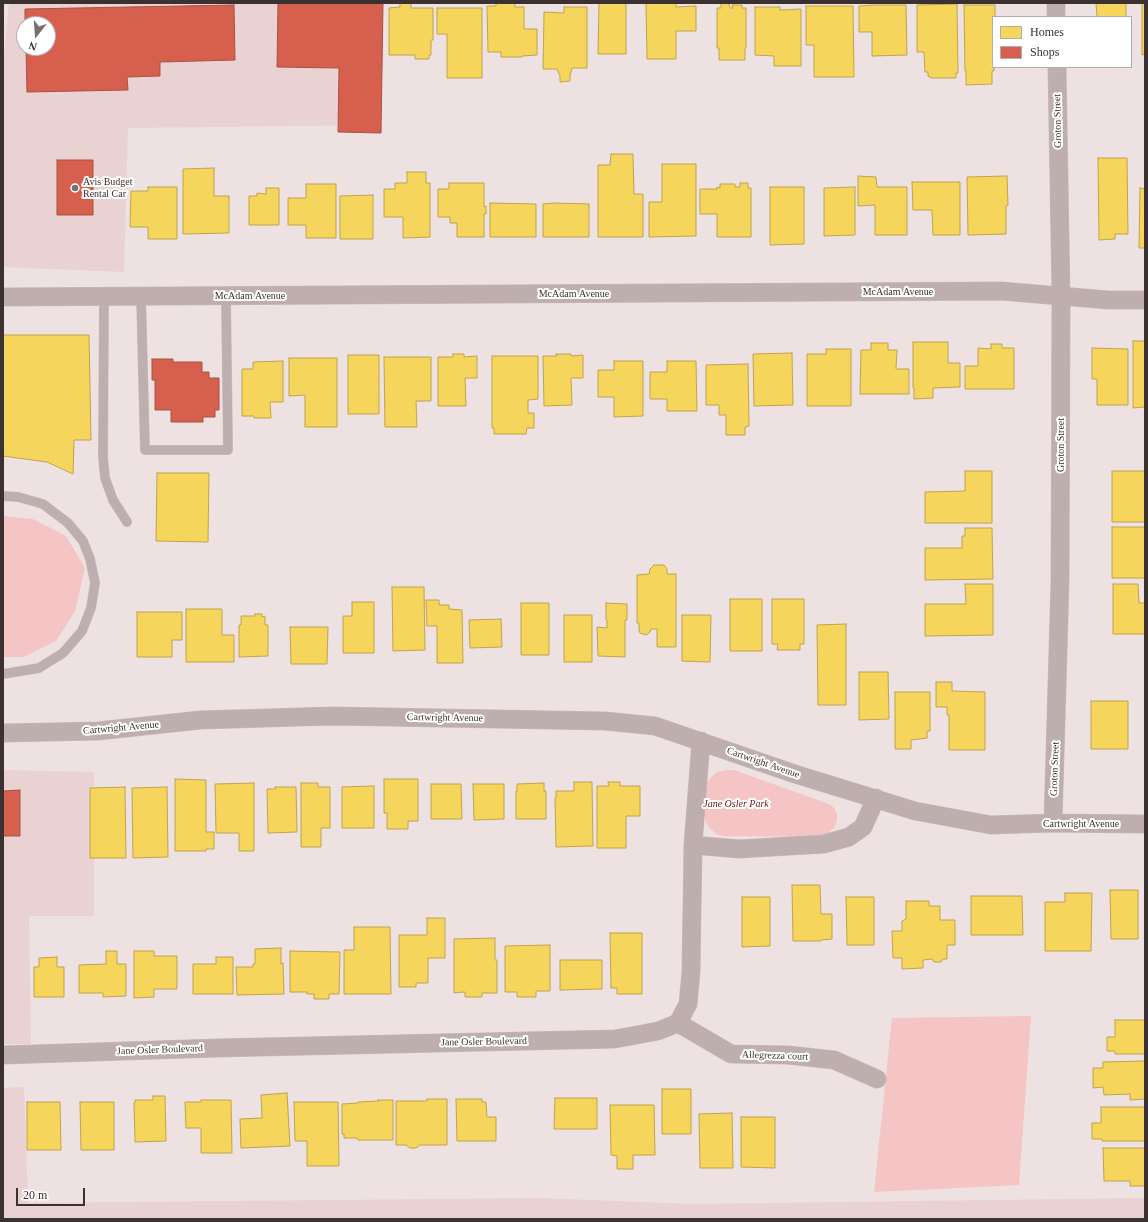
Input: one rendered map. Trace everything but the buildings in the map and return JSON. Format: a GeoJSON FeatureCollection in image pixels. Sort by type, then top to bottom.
{"type":"FeatureCollection","features":[{"type":"Feature","properties":{"kind":"street"},"geometry":{"type":"LineString","coordinates":[[1056,3],[1056,16]]}},
{"type":"Feature","properties":{"kind":"street","name":"Groton Street"},"geometry":{"type":"LineString","coordinates":[[1053,823],[1060,581],[1061,296],[1057,68]]}},
{"type":"Feature","properties":{"kind":"street","name":"McAdam Avenue"},"geometry":{"type":"LineString","coordinates":[[3,297],[1001,291],[1108,300],[1145,300]]}},
{"type":"Feature","properties":{"kind":"street","name":"Cartwright Avenue"},"geometry":{"type":"LineString","coordinates":[[3,733],[98,731],[200,720],[333,716],[605,721],[655,726],[795,774],[915,811],[991,825],[1053,823],[1145,824]]}},
{"type":"Feature","properties":{"kind":"street"},"geometry":{"type":"LineString","coordinates":[[678,1023],[688,1004],[691,972],[693,845],[701,741]]}},
{"type":"Feature","properties":{"kind":"street"},"geometry":{"type":"LineString","coordinates":[[693,845],[739,849],[824,844],[849,837],[863,827],[876,798]]}},
{"type":"Feature","properties":{"kind":"street","name":"Jane Osler Boulevard"},"geometry":{"type":"LineString","coordinates":[[3,1055],[615,1038],[658,1031],[678,1023]]}},
{"type":"Feature","properties":{"kind":"street","name":"Allegrezza court"},"geometry":{"type":"LineString","coordinates":[[678,1023],[731,1054],[788,1055],[834,1060],[877,1079]]}},
{"type":"Feature","properties":{"kind":"lane"},"geometry":{"type":"LineString","coordinates":[[104,296],[103,457],[105,478],[113,500],[127,522]]}},
{"type":"Feature","properties":{"kind":"lane"},"geometry":{"type":"LineString","coordinates":[[141,296],[144,450],[228,450],[226,296]]}},
{"type":"Feature","properties":{"kind":"lane"},"geometry":{"type":"LineString","coordinates":[[3,496],[18,497],[43,504],[68,523],[83,541],[90,558],[95,583],[91,608],[82,631],[63,653],[39,668],[3,674]]}},
{"type":"Feature","properties":{"kind":"shaded area"},"geometry":{"type":"Polygon","coordinates":[[[9,3],[379,3],[379,125],[128,128],[124,272],[3,267],[3,68],[9,3]]]}},
{"type":"Feature","properties":{"kind":"shaded area"},"geometry":{"type":"Polygon","coordinates":[[[3,770],[94,772],[94,916],[29,916],[31,1044],[3,1044],[3,770]]]}},
{"type":"Feature","properties":{"kind":"shaded area"},"geometry":{"type":"Polygon","coordinates":[[[24,1087],[28,1203],[538,1198],[693,1204],[1145,1198],[1145,1219],[3,1219],[3,1088],[24,1087]]]}},
{"type":"Feature","properties":{"kind":"green space"},"geometry":{"type":"Polygon","coordinates":[[[3,516],[33,519],[66,536],[85,568],[75,611],[56,641],[24,657],[3,657],[3,516]]]}},
{"type":"Feature","properties":{"kind":"green space","name":"Jane Osler Park"},"geometry":{"type":"Polygon","coordinates":[[[734,770],[829,804],[834,808],[837,814],[837,821],[834,828],[820,837],[724,836],[716,834],[705,821],[703,811],[707,783],[717,772],[734,770]]]}},
{"type":"Feature","properties":{"kind":"green space"},"geometry":{"type":"Polygon","coordinates":[[[1031,1016],[1019,1185],[874,1192],[892,1018],[1031,1016]]]}},
{"type":"Feature","properties":{"kind":"place","name":"Avis Budget Rental Car"},"geometry":{"type":"Point","coordinates":[75,188]}}]}
